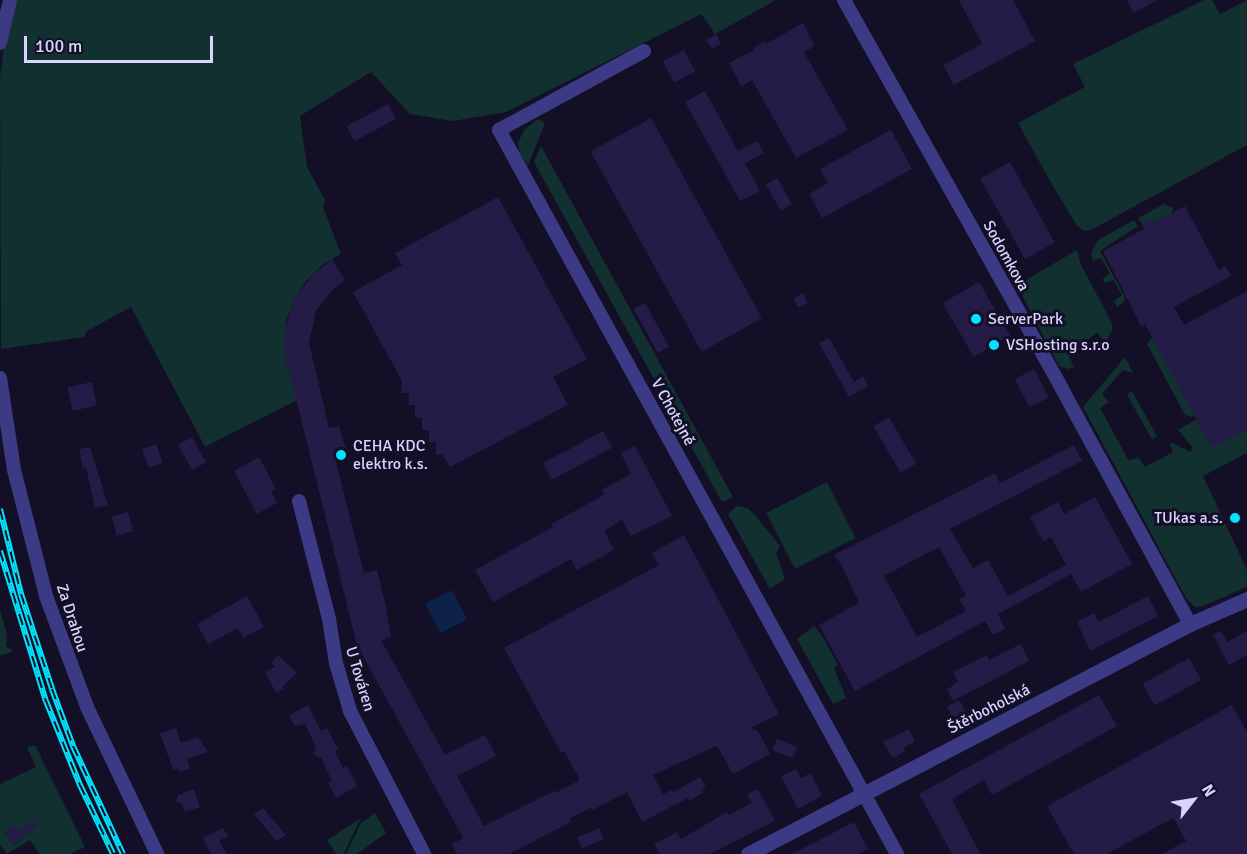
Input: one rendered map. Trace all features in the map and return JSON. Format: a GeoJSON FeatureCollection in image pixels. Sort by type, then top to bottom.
{"type":"FeatureCollection","features":[{"type":"Feature","properties":{"kind":"street"},"geometry":{"type":"LineString","coordinates":[[0,43],[10,0]]}},
{"type":"Feature","properties":{"kind":"street","name":"Sodomkova"},"geometry":{"type":"LineString","coordinates":[[844,0],[1074,411],[1190,624]]}},
{"type":"Feature","properties":{"kind":"street","name":"V Chotejně"},"geometry":{"type":"LineString","coordinates":[[644,51],[499,130],[897,854]]}},
{"type":"Feature","properties":{"kind":"street","name":"Za Drahou"},"geometry":{"type":"LineString","coordinates":[[0,378],[14,470],[46,596],[87,708],[157,854]]}},
{"type":"Feature","properties":{"kind":"street","name":"U Továren"},"geometry":{"type":"LineString","coordinates":[[299,501],[329,619],[336,663],[350,711],[424,854]]}},
{"type":"Feature","properties":{"kind":"street","name":"Štěrboholská"},"geometry":{"type":"LineString","coordinates":[[748,854],[1190,624],[1247,599]]}},
{"type":"Feature","properties":{"kind":"green space"},"geometry":{"type":"Polygon","coordinates":[[[15,0],[776,0],[715,34],[701,14],[506,112],[453,121],[410,114],[371,72],[300,116],[307,167],[325,200],[323,207],[341,254],[322,265],[306,281],[294,300],[286,321],[285,354],[297,400],[205,447],[131,307],[87,331],[84,337],[1,349],[0,77],[7,25],[15,0]]]}},
{"type":"Feature","properties":{"kind":"green space"},"geometry":{"type":"Polygon","coordinates":[[[1204,0],[1212,0],[1220,14],[1247,0],[1247,145],[1091,230],[1084,231],[1077,226],[1018,123],[1085,87],[1073,64],[1204,0]]]}},
{"type":"Feature","properties":{"kind":"green space"},"geometry":{"type":"Polygon","coordinates":[[[538,119],[545,123],[528,165],[520,155],[518,143],[524,130],[538,119]]]}},
{"type":"Feature","properties":{"kind":"green space"},"geometry":{"type":"Polygon","coordinates":[[[541,146],[733,497],[722,502],[534,162],[541,146]]]}},
{"type":"Feature","properties":{"kind":"green space"},"geometry":{"type":"Polygon","coordinates":[[[1164,204],[1173,208],[1172,213],[1154,223],[1152,219],[1142,224],[1138,218],[1164,204]]]}},
{"type":"Feature","properties":{"kind":"green space"},"geometry":{"type":"Polygon","coordinates":[[[1134,220],[1138,226],[1100,251],[1125,297],[1124,302],[1117,307],[1114,301],[1122,295],[1113,280],[1104,283],[1103,278],[1110,274],[1101,258],[1093,261],[1091,253],[1098,240],[1134,220]]]}},
{"type":"Feature","properties":{"kind":"green space"},"geometry":{"type":"Polygon","coordinates":[[[1077,250],[1081,265],[1112,323],[1112,331],[1105,343],[1097,332],[1069,357],[1074,367],[1068,369],[1059,366],[1022,295],[1024,281],[1077,250]]]}},
{"type":"Feature","properties":{"kind":"green space"},"geometry":{"type":"Polygon","coordinates":[[[1152,337],[1195,415],[1192,417],[1185,415],[1147,344],[1152,337]]]}},
{"type":"Feature","properties":{"kind":"green space"},"geometry":{"type":"Polygon","coordinates":[[[1125,357],[1133,373],[1123,370],[1102,394],[1109,402],[1100,408],[1129,461],[1138,457],[1145,467],[1173,452],[1170,444],[1173,443],[1190,452],[1193,448],[1178,430],[1197,419],[1247,429],[1247,453],[1203,476],[1247,570],[1247,587],[1203,606],[1195,607],[1186,598],[1083,407],[1125,357]]]}},
{"type":"Feature","properties":{"kind":"green space"},"geometry":{"type":"Polygon","coordinates":[[[1132,391],[1157,436],[1152,439],[1127,394],[1132,391]]]}},
{"type":"Feature","properties":{"kind":"green space"},"geometry":{"type":"Polygon","coordinates":[[[827,482],[856,538],[795,569],[766,513],[827,482]]]}},
{"type":"Feature","properties":{"kind":"green space"},"geometry":{"type":"Polygon","coordinates":[[[737,506],[747,508],[754,514],[780,546],[776,553],[785,579],[770,589],[728,514],[737,506]]]}},
{"type":"Feature","properties":{"kind":"green space"},"geometry":{"type":"Polygon","coordinates":[[[0,610],[7,634],[6,646],[13,651],[0,656],[0,610]]]}},
{"type":"Feature","properties":{"kind":"green space"},"geometry":{"type":"Polygon","coordinates":[[[814,626],[838,665],[834,668],[846,698],[833,704],[797,639],[814,626]]]}},
{"type":"Feature","properties":{"kind":"green space"},"geometry":{"type":"Polygon","coordinates":[[[35,745],[85,847],[70,854],[40,854],[30,840],[7,854],[0,844],[0,784],[36,767],[27,747],[35,745]],[[14,826],[5,833],[14,845],[22,838],[14,826]]]}},
{"type":"Feature","properties":{"kind":"green space"},"geometry":{"type":"Polygon","coordinates":[[[375,813],[386,833],[357,854],[346,854],[361,823],[375,813]]]}},
{"type":"Feature","properties":{"kind":"green space"},"geometry":{"type":"Polygon","coordinates":[[[361,818],[343,854],[336,854],[327,840],[361,818]]]}},
{"type":"Feature","properties":{"kind":"water"},"geometry":{"type":"Polygon","coordinates":[[[452,590],[467,619],[440,633],[425,604],[452,590]]]}},
{"type":"Feature","properties":{"kind":"building"},"geometry":{"type":"Polygon","coordinates":[[[959,0],[1013,0],[1035,41],[954,85],[943,65],[982,44],[959,0]]]}},
{"type":"Feature","properties":{"kind":"building"},"geometry":{"type":"Polygon","coordinates":[[[1127,0],[1157,0],[1134,13],[1127,0]]]}},
{"type":"Feature","properties":{"kind":"building"},"geometry":{"type":"Polygon","coordinates":[[[803,23],[815,46],[804,52],[848,130],[796,158],[752,80],[741,86],[729,63],[754,50],[753,48],[765,41],[766,44],[803,23]]]}},
{"type":"Feature","properties":{"kind":"building"},"geometry":{"type":"Polygon","coordinates":[[[716,34],[721,44],[712,49],[706,40],[716,34]]]}},
{"type":"Feature","properties":{"kind":"building"},"geometry":{"type":"Polygon","coordinates":[[[684,50],[695,71],[674,82],[663,61],[684,50]]]}},
{"type":"Feature","properties":{"kind":"building"},"geometry":{"type":"Polygon","coordinates":[[[705,91],[738,151],[757,141],[764,153],[745,163],[760,191],[740,201],[685,102],[705,91]]]}},
{"type":"Feature","properties":{"kind":"building"},"geometry":{"type":"Polygon","coordinates":[[[388,104],[396,119],[354,141],[347,126],[388,104]]]}},
{"type":"Feature","properties":{"kind":"building"},"geometry":{"type":"Polygon","coordinates":[[[651,118],[762,318],[702,352],[591,151],[651,118]]]}},
{"type":"Feature","properties":{"kind":"building"},"geometry":{"type":"Polygon","coordinates":[[[891,130],[912,169],[822,218],[809,194],[828,183],[820,169],[891,130]]]}},
{"type":"Feature","properties":{"kind":"building"},"geometry":{"type":"Polygon","coordinates":[[[1010,162],[1055,242],[1025,259],[980,178],[1010,162]]]}},
{"type":"Feature","properties":{"kind":"building"},"geometry":{"type":"Polygon","coordinates":[[[777,178],[792,204],[781,210],[766,184],[777,178]]]}},
{"type":"Feature","properties":{"kind":"building"},"geometry":{"type":"Polygon","coordinates":[[[498,197],[587,359],[553,377],[568,405],[450,467],[443,455],[436,455],[436,442],[429,442],[429,430],[422,430],[422,418],[415,417],[415,405],[408,405],[409,393],[401,393],[402,381],[353,292],[402,265],[395,253],[498,197]]]}},
{"type":"Feature","properties":{"kind":"building"},"geometry":{"type":"Polygon","coordinates":[[[1185,206],[1219,270],[1225,266],[1231,276],[1174,307],[1184,325],[1247,291],[1247,429],[1212,448],[1145,324],[1141,326],[1103,251],[1144,229],[1142,224],[1152,218],[1154,223],[1185,206]]]}},
{"type":"Feature","properties":{"kind":"building"},"geometry":{"type":"Polygon","coordinates":[[[332,259],[345,280],[331,291],[316,311],[309,343],[329,428],[339,426],[349,459],[336,462],[364,573],[377,570],[385,603],[391,637],[381,640],[445,755],[485,735],[496,756],[457,776],[484,826],[554,791],[555,793],[578,781],[579,778],[564,751],[561,753],[504,648],[659,565],[652,553],[684,535],[779,714],[750,728],[758,731],[770,754],[733,774],[717,746],[653,775],[663,794],[672,790],[673,792],[700,777],[706,787],[702,789],[704,792],[689,801],[688,798],[642,822],[627,792],[593,810],[592,807],[569,819],[571,822],[509,854],[457,854],[452,844],[463,838],[357,645],[285,354],[284,332],[294,299],[314,273],[332,259]]]}},
{"type":"Feature","properties":{"kind":"building","name":"ServerPark"},"geometry":{"type":"Polygon","coordinates":[[[979,282],[1010,336],[974,357],[943,303],[979,282]]]}},
{"type":"Feature","properties":{"kind":"building"},"geometry":{"type":"Polygon","coordinates":[[[803,293],[808,303],[798,308],[793,298],[803,293]]]}},
{"type":"Feature","properties":{"kind":"building"},"geometry":{"type":"Polygon","coordinates":[[[645,303],[669,347],[658,353],[634,309],[645,303]]]}},
{"type":"Feature","properties":{"kind":"building"},"geometry":{"type":"Polygon","coordinates":[[[829,338],[854,382],[863,376],[868,386],[849,397],[819,343],[829,338]]]}},
{"type":"Feature","properties":{"kind":"building"},"geometry":{"type":"Polygon","coordinates":[[[1034,369],[1049,397],[1030,408],[1015,379],[1034,369]]]}},
{"type":"Feature","properties":{"kind":"building"},"geometry":{"type":"Polygon","coordinates":[[[92,382],[97,405],[73,411],[68,387],[92,382]]]}},
{"type":"Feature","properties":{"kind":"building"},"geometry":{"type":"Polygon","coordinates":[[[889,417],[916,464],[900,473],[873,426],[889,417]]]}},
{"type":"Feature","properties":{"kind":"building"},"geometry":{"type":"Polygon","coordinates":[[[603,431],[612,448],[552,480],[543,463],[603,431]]]}},
{"type":"Feature","properties":{"kind":"building"},"geometry":{"type":"Polygon","coordinates":[[[192,437],[206,462],[192,470],[178,445],[192,437]]]}},
{"type":"Feature","properties":{"kind":"building"},"geometry":{"type":"Polygon","coordinates":[[[156,444],[163,463],[149,468],[142,449],[156,444]]]}},
{"type":"Feature","properties":{"kind":"building"},"geometry":{"type":"Polygon","coordinates":[[[1074,445],[1082,461],[950,529],[973,568],[988,560],[1008,596],[1066,565],[1051,537],[1043,541],[1030,517],[1058,502],[1064,514],[1095,497],[1132,564],[1081,592],[1071,574],[998,614],[1005,629],[993,635],[985,621],[855,691],[819,625],[859,603],[841,564],[834,555],[995,473],[1000,483],[1074,445]],[[939,547],[884,576],[917,637],[966,611],[959,599],[966,596],[939,547]]]}},
{"type":"Feature","properties":{"kind":"building"},"geometry":{"type":"Polygon","coordinates":[[[635,446],[672,516],[631,536],[622,520],[604,531],[614,550],[577,570],[571,559],[493,602],[475,570],[553,527],[551,524],[604,495],[601,490],[631,474],[621,453],[635,446]]]}},
{"type":"Feature","properties":{"kind":"building"},"geometry":{"type":"Polygon","coordinates":[[[90,447],[108,505],[95,508],[86,467],[83,468],[79,449],[90,447]]]}},
{"type":"Feature","properties":{"kind":"building"},"geometry":{"type":"Polygon","coordinates":[[[259,457],[276,489],[271,491],[277,503],[257,514],[234,471],[259,457]]]}},
{"type":"Feature","properties":{"kind":"building"},"geometry":{"type":"Polygon","coordinates":[[[128,512],[133,531],[117,536],[112,516],[128,512]]]}},
{"type":"Feature","properties":{"kind":"building"},"geometry":{"type":"Polygon","coordinates":[[[247,596],[264,627],[243,638],[238,628],[208,644],[197,624],[247,596]]]}},
{"type":"Feature","properties":{"kind":"building"},"geometry":{"type":"Polygon","coordinates":[[[1148,596],[1158,616],[1090,651],[1077,622],[1094,613],[1099,622],[1148,596]]]}},
{"type":"Feature","properties":{"kind":"building"},"geometry":{"type":"Polygon","coordinates":[[[1221,631],[1227,642],[1247,631],[1247,655],[1229,665],[1213,635],[1221,631]]]}},
{"type":"Feature","properties":{"kind":"building"},"geometry":{"type":"Polygon","coordinates":[[[1021,644],[1029,661],[953,701],[947,690],[958,681],[953,672],[987,655],[989,660],[1021,644]]]}},
{"type":"Feature","properties":{"kind":"building"},"geometry":{"type":"Polygon","coordinates":[[[278,655],[297,673],[283,686],[284,689],[276,693],[265,672],[275,667],[271,663],[278,655]]]}},
{"type":"Feature","properties":{"kind":"building"},"geometry":{"type":"Polygon","coordinates":[[[1189,658],[1201,680],[1155,706],[1143,684],[1189,658]]]}},
{"type":"Feature","properties":{"kind":"building"},"geometry":{"type":"Polygon","coordinates":[[[1099,695],[1117,726],[992,795],[984,780],[952,799],[980,854],[952,854],[919,794],[1099,695]]]}},
{"type":"Feature","properties":{"kind":"building"},"geometry":{"type":"Polygon","coordinates":[[[959,700],[973,725],[961,732],[947,707],[959,700]]]}},
{"type":"Feature","properties":{"kind":"building"},"geometry":{"type":"Polygon","coordinates":[[[308,705],[321,731],[327,728],[338,749],[335,751],[343,768],[347,766],[357,786],[336,798],[328,783],[332,781],[321,758],[313,754],[316,747],[305,724],[295,726],[289,715],[308,705]]]}},
{"type":"Feature","properties":{"kind":"building"},"geometry":{"type":"Polygon","coordinates":[[[1232,705],[1247,732],[1247,854],[1162,854],[1186,841],[1173,818],[1107,854],[1074,854],[1047,806],[1232,705]]]}},
{"type":"Feature","properties":{"kind":"building"},"geometry":{"type":"Polygon","coordinates":[[[176,728],[181,743],[198,737],[208,752],[187,759],[190,769],[180,772],[178,768],[173,770],[160,733],[176,728]]]}},
{"type":"Feature","properties":{"kind":"building"},"geometry":{"type":"Polygon","coordinates":[[[909,729],[915,741],[893,758],[883,742],[909,729]]]}},
{"type":"Feature","properties":{"kind":"building"},"geometry":{"type":"Polygon","coordinates":[[[777,739],[797,747],[793,758],[773,750],[777,739]]]}},
{"type":"Feature","properties":{"kind":"building"},"geometry":{"type":"Polygon","coordinates":[[[796,769],[801,778],[811,773],[822,796],[798,809],[781,776],[796,769]]]}},
{"type":"Feature","properties":{"kind":"building"},"geometry":{"type":"Polygon","coordinates":[[[194,789],[200,807],[185,812],[182,804],[176,801],[178,795],[194,789]]]}},
{"type":"Feature","properties":{"kind":"building"},"geometry":{"type":"Polygon","coordinates":[[[758,789],[775,821],[710,854],[660,854],[654,844],[677,832],[681,839],[727,812],[728,815],[752,803],[747,794],[758,789]]]}},
{"type":"Feature","properties":{"kind":"building"},"geometry":{"type":"Polygon","coordinates":[[[263,808],[286,835],[276,841],[254,814],[263,808]]]}},
{"type":"Feature","properties":{"kind":"building"},"geometry":{"type":"Polygon","coordinates":[[[34,821],[37,826],[13,845],[5,832],[14,826],[17,831],[34,821]]]}},
{"type":"Feature","properties":{"kind":"building"},"geometry":{"type":"Polygon","coordinates":[[[854,822],[868,849],[858,854],[792,854],[854,822]]]}},
{"type":"Feature","properties":{"kind":"building"},"geometry":{"type":"Polygon","coordinates":[[[223,828],[228,836],[219,841],[227,854],[211,854],[203,838],[223,828]]]}},
{"type":"Feature","properties":{"kind":"building"},"geometry":{"type":"Polygon","coordinates":[[[599,828],[604,839],[582,849],[577,838],[599,828]]]}},
{"type":"Feature","properties":{"kind":"railway"},"geometry":{"type":"LineString","coordinates":[[0,509],[21,594],[52,689],[73,746],[123,854]]}},
{"type":"Feature","properties":{"kind":"railway"},"geometry":{"type":"LineString","coordinates":[[0,551],[46,701],[80,785],[113,854]]}},
{"type":"Feature","properties":{"kind":"place","name":"ServerPark"},"geometry":{"type":"Point","coordinates":[976,319]}},
{"type":"Feature","properties":{"kind":"place","name":"VSHosting s.r.o"},"geometry":{"type":"Point","coordinates":[994,345]}},
{"type":"Feature","properties":{"kind":"place","name":"CEHA KDC elektro k.s."},"geometry":{"type":"Point","coordinates":[341,455]}},
{"type":"Feature","properties":{"kind":"place","name":"TUkas a.s."},"geometry":{"type":"Point","coordinates":[1235,518]}}]}
